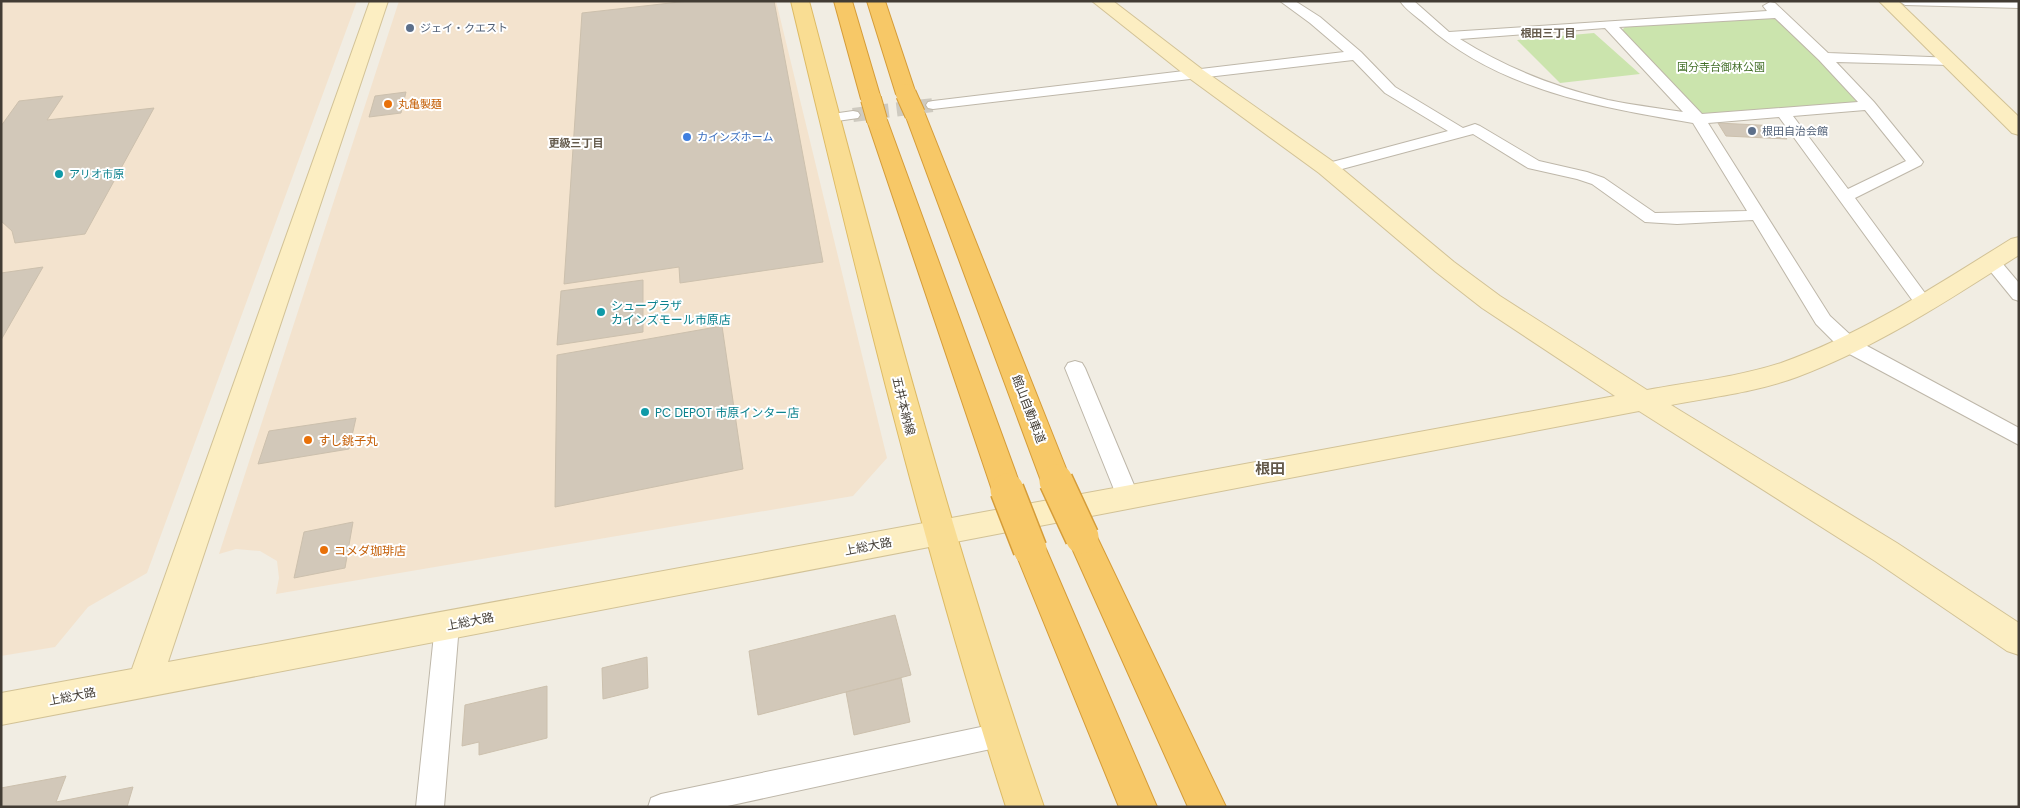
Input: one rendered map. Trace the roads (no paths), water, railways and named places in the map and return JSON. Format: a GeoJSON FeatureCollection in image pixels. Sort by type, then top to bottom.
{"type":"FeatureCollection","features":[{"type":"Feature","properties":{"kind":"highway"},"geometry":{"type":"LineString","coordinates":[[843,1],[858,113],[1030,549],[1138,807]]}},
{"type":"Feature","properties":{"kind":"highway","name":"館山自動車道"},"geometry":{"type":"LineString","coordinates":[[876,1],[918,104],[1056,481],[1207,807]]}},
{"type":"Feature","properties":{"kind":"main road","name":"五井本納線"},"geometry":{"type":"LineString","coordinates":[[800,1],[858,113],[938,532],[1000,735],[1025,807]]}},
{"type":"Feature","properties":{"kind":"street"},"geometry":{"type":"LineString","coordinates":[[144,682],[379,1]]}},
{"type":"Feature","properties":{"kind":"street"},"geometry":{"type":"LineString","coordinates":[[1101,1],[1196,74],[1327,168],[1445,267],[1491,302],[1643,401],[1886,552],[2019,641]]}},
{"type":"Feature","properties":{"kind":"street"},"geometry":{"type":"LineString","coordinates":[[1286,1],[1315,20],[1356,55],[1390,90],[1461,133]]}},
{"type":"Feature","properties":{"kind":"street"},"geometry":{"type":"LineString","coordinates":[[1406,1],[1446,36],[1487,62],[1544,86],[1607,104],[1698,118],[1869,105]]}},
{"type":"Feature","properties":{"kind":"street"},"geometry":{"type":"LineString","coordinates":[[1765,1],[1824,57],[1869,105],[1915,162],[1846,196]]}},
{"type":"Feature","properties":{"kind":"street"},"geometry":{"type":"LineString","coordinates":[[1888,1],[2019,129]]}},
{"type":"Feature","properties":{"kind":"street"},"geometry":{"type":"LineString","coordinates":[[1905,1],[2014,5]]}},
{"type":"Feature","properties":{"kind":"street"},"geometry":{"type":"LineString","coordinates":[[1446,36],[1779,14]]}},
{"type":"Feature","properties":{"kind":"street"},"geometry":{"type":"LineString","coordinates":[[1608,24],[1698,118],[1823,320],[1850,345],[2019,437]]}},
{"type":"Feature","properties":{"kind":"street"},"geometry":{"type":"LineString","coordinates":[[918,104],[1356,55]]}},
{"type":"Feature","properties":{"kind":"street"},"geometry":{"type":"LineString","coordinates":[[1824,57],[1950,61]]}},
{"type":"Feature","properties":{"kind":"street"},"geometry":{"type":"LineString","coordinates":[[1783,112],[1924,304]]}},
{"type":"Feature","properties":{"kind":"street"},"geometry":{"type":"LineString","coordinates":[[1327,168],[1475,129],[1534,165],[1581,175],[1598,181],[1651,218],[1677,219],[1757,215]]}},
{"type":"Feature","properties":{"kind":"street","name":"上総大路"},"geometry":{"type":"LineString","coordinates":[[1,709],[1643,401],[1786,371],[1850,345],[1924,304],[2019,244]]}},
{"type":"Feature","properties":{"kind":"street"},"geometry":{"type":"LineString","coordinates":[[1991,261],[2019,295]]}},
{"type":"Feature","properties":{"kind":"street"},"geometry":{"type":"LineString","coordinates":[[1076,368],[1128,497]]}},
{"type":"Feature","properties":{"kind":"street"},"geometry":{"type":"LineString","coordinates":[[430,807],[447,625]]}},
{"type":"Feature","properties":{"kind":"street"},"geometry":{"type":"LineString","coordinates":[[661,807],[1000,735]]}},
{"type":"Feature","properties":{"kind":"tunnel"},"geometry":{"type":"LineString","coordinates":[[853,115],[933,105]]}},
{"type":"Feature","properties":{"kind":"place","name":"ジェイ・クエスト"},"geometry":{"type":"Point","coordinates":[410,28]}},
{"type":"Feature","properties":{"kind":"place","name":"丸亀製麺"},"geometry":{"type":"Point","coordinates":[388,104]}},
{"type":"Feature","properties":{"kind":"place","name":"根田自治会館"},"geometry":{"type":"Point","coordinates":[1752,131]}},
{"type":"Feature","properties":{"kind":"place","name":"カインズホーム"},"geometry":{"type":"Point","coordinates":[687,137]}},
{"type":"Feature","properties":{"kind":"place","name":"アリオ市原"},"geometry":{"type":"Point","coordinates":[59,174]}},
{"type":"Feature","properties":{"kind":"place","name":"シュープラザ カインズモール市原店"},"geometry":{"type":"Point","coordinates":[601,312]}},
{"type":"Feature","properties":{"kind":"place","name":"PC DEPOT 市原インター店"},"geometry":{"type":"Point","coordinates":[645,412]}},
{"type":"Feature","properties":{"kind":"place","name":"すし銚子丸"},"geometry":{"type":"Point","coordinates":[308,440]}},
{"type":"Feature","properties":{"kind":"place","name":"コメダ珈琲店"},"geometry":{"type":"Point","coordinates":[324,550]}},
{"type":"Feature","properties":{"kind":"district","name":"根田三丁目"},"geometry":{"type":"Point","coordinates":[1548,33]}},
{"type":"Feature","properties":{"kind":"district","name":"更級三丁目"},"geometry":{"type":"Point","coordinates":[576,143]}},
{"type":"Feature","properties":{"kind":"district","name":"根田"},"geometry":{"type":"Point","coordinates":[1270,468]}},
{"type":"Feature","properties":{"kind":"park label","name":"国分寺台御林公園"},"geometry":{"type":"Point","coordinates":[1721,67]}}]}
